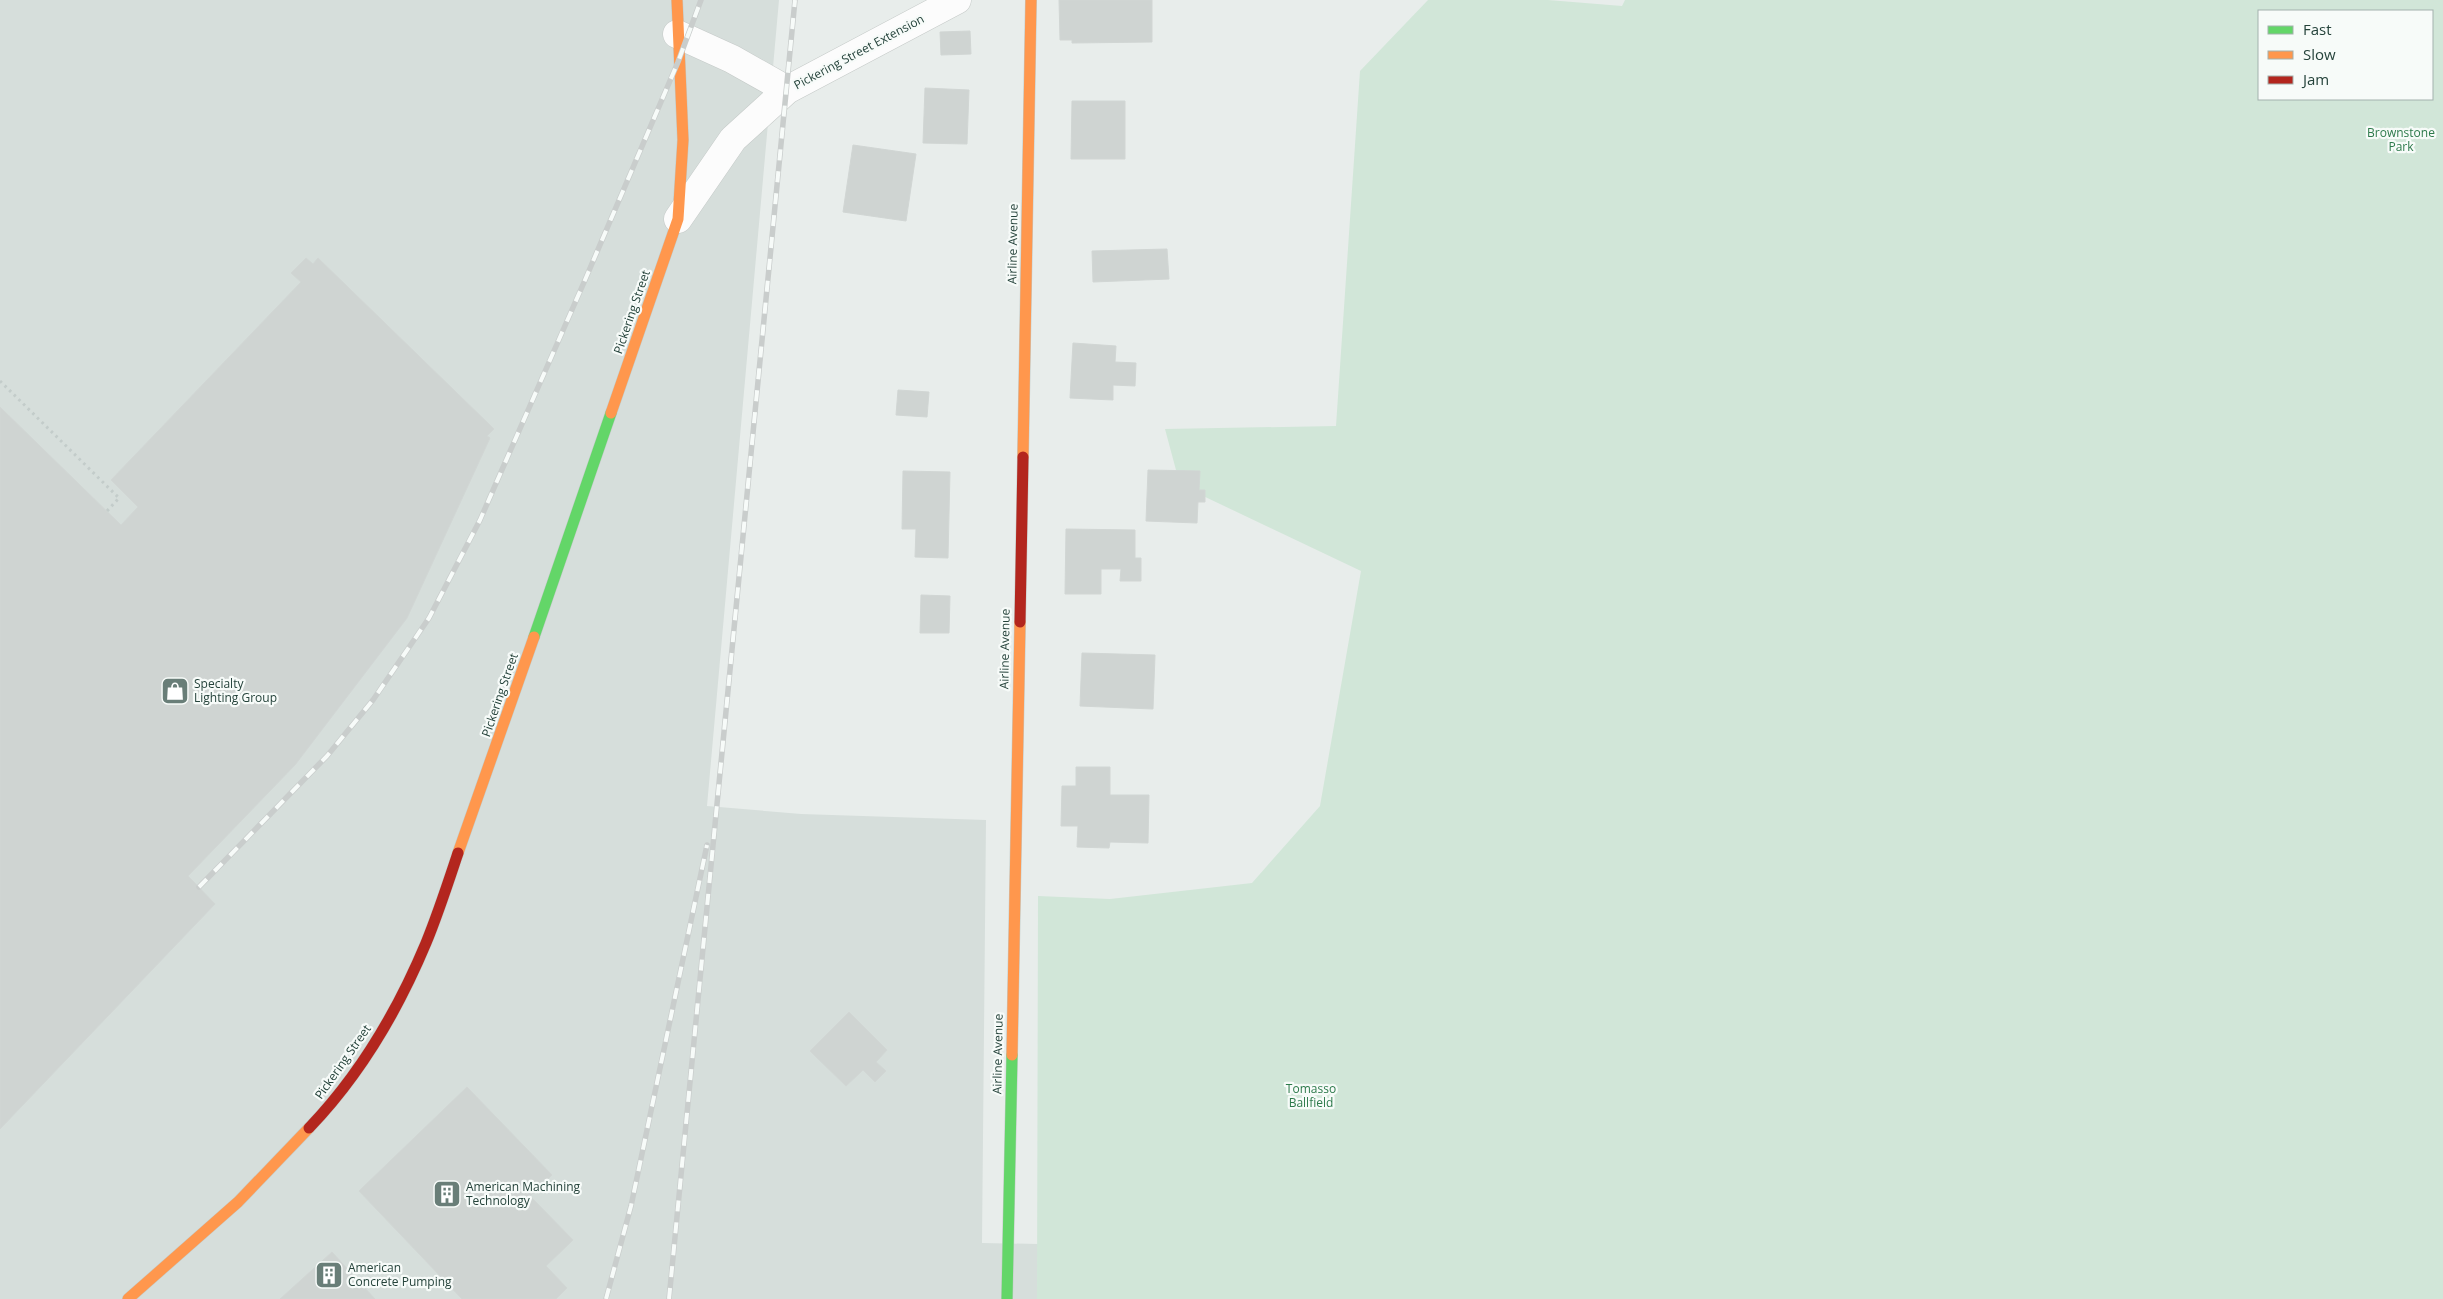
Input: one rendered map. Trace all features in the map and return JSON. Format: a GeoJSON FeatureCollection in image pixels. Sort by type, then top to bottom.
{"type":"FeatureCollection","features":[{"type":"Feature","properties":{"kind":"street","name":"Pickering Street"},"geometry":{"type":"LineString","coordinates":[[128,1299],[238,1202],[329,1107],[389,1020],[426,943],[472,817],[678,219],[684,140],[676,0]]}},
{"type":"Feature","properties":{"kind":"street","name":"Pickering Street Extension"},"geometry":{"type":"LineString","coordinates":[[678,219],[733,139],[787,90],[957,0]]}},
{"type":"Feature","properties":{"kind":"street","name":"Airline Avenue"},"geometry":{"type":"LineString","coordinates":[[1007,1299],[1031,0]]}},
{"type":"Feature","properties":{"kind":"street","name":"Pickering Street Extension"},"geometry":{"type":"LineString","coordinates":[[677,34],[732,58],[787,90]]}},
{"type":"Feature","properties":{"kind":"path"},"geometry":{"type":"LineString","coordinates":[[0,382],[119,498],[106,511]]}},
{"type":"Feature","properties":{"kind":"shaded area"},"geometry":{"type":"Polygon","coordinates":[[[0,0],[779,0],[707,806],[801,814],[986,820],[982,1243],[1038,1244],[1037,1299],[0,1299],[0,0]]]}},
{"type":"Feature","properties":{"kind":"green space"},"geometry":{"type":"Polygon","coordinates":[[[1428,0],[1548,0],[1622,6],[1625,0],[2443,0],[2443,1299],[1037,1299],[1038,896],[1110,899],[1252,883],[1320,806],[1361,571],[1180,485],[1165,429],[1336,426],[1360,71],[1428,0]]]}},
{"type":"Feature","properties":{"kind":"building"},"geometry":{"type":"Polygon","coordinates":[[[1059,0],[1152,0],[1152,42],[1072,43],[1072,40],[1060,40],[1059,0]]]}},
{"type":"Feature","properties":{"kind":"building"},"geometry":{"type":"Polygon","coordinates":[[[970,31],[971,54],[941,55],[940,32],[970,31]]]}},
{"type":"Feature","properties":{"kind":"building"},"geometry":{"type":"Polygon","coordinates":[[[925,88],[969,90],[967,144],[923,143],[925,88]]]}},
{"type":"Feature","properties":{"kind":"building"},"geometry":{"type":"Polygon","coordinates":[[[1072,101],[1125,101],[1125,159],[1071,159],[1072,101]]]}},
{"type":"Feature","properties":{"kind":"building"},"geometry":{"type":"Polygon","coordinates":[[[853,145],[916,154],[906,221],[843,212],[853,145]]]}},
{"type":"Feature","properties":{"kind":"building"},"geometry":{"type":"Polygon","coordinates":[[[1167,249],[1169,279],[1093,282],[1092,251],[1167,249]]]}},
{"type":"Feature","properties":{"kind":"building","name":"Specialty Lighting Group"},"geometry":{"type":"Polygon","coordinates":[[[306,258],[313,264],[318,258],[494,429],[487,436],[490,438],[407,618],[295,765],[188,876],[215,904],[0,1129],[0,407],[121,525],[138,507],[111,480],[301,282],[291,273],[306,258]]]}},
{"type":"Feature","properties":{"kind":"building"},"geometry":{"type":"Polygon","coordinates":[[[1073,343],[1116,346],[1115,362],[1136,363],[1135,386],[1113,385],[1113,400],[1070,398],[1073,343]]]}},
{"type":"Feature","properties":{"kind":"building"},"geometry":{"type":"Polygon","coordinates":[[[898,390],[929,392],[927,417],[896,415],[898,390]]]}},
{"type":"Feature","properties":{"kind":"building"},"geometry":{"type":"Polygon","coordinates":[[[1148,470],[1200,471],[1199,490],[1205,490],[1205,502],[1198,502],[1197,523],[1146,521],[1148,470]]]}},
{"type":"Feature","properties":{"kind":"building"},"geometry":{"type":"Polygon","coordinates":[[[903,471],[950,472],[948,558],[915,557],[916,529],[902,529],[903,471]]]}},
{"type":"Feature","properties":{"kind":"building"},"geometry":{"type":"Polygon","coordinates":[[[1066,529],[1135,530],[1135,558],[1141,558],[1141,581],[1120,581],[1121,569],[1101,569],[1101,594],[1065,594],[1066,529]]]}},
{"type":"Feature","properties":{"kind":"building"},"geometry":{"type":"Polygon","coordinates":[[[921,595],[950,596],[949,633],[920,633],[921,595]]]}},
{"type":"Feature","properties":{"kind":"building"},"geometry":{"type":"Polygon","coordinates":[[[1082,653],[1155,655],[1153,709],[1080,706],[1082,653]]]}},
{"type":"Feature","properties":{"kind":"building"},"geometry":{"type":"Polygon","coordinates":[[[1076,767],[1110,767],[1110,795],[1149,795],[1148,843],[1110,842],[1109,848],[1077,847],[1078,826],[1061,826],[1062,786],[1076,786],[1076,767]]]}},
{"type":"Feature","properties":{"kind":"building"},"geometry":{"type":"Polygon","coordinates":[[[849,1012],[887,1050],[876,1062],[886,1071],[875,1082],[863,1070],[846,1086],[810,1051],[849,1012]]]}},
{"type":"Feature","properties":{"kind":"building","name":"American Machining Technology"},"geometry":{"type":"Polygon","coordinates":[[[467,1087],[552,1175],[530,1196],[573,1240],[546,1266],[567,1288],[556,1299],[462,1299],[359,1191],[467,1087]]]}},
{"type":"Feature","properties":{"kind":"building","name":"American Concrete Pumping"},"geometry":{"type":"Polygon","coordinates":[[[332,1252],[375,1299],[280,1299],[332,1252]]]}},
{"type":"Feature","properties":{"kind":"railway"},"geometry":{"type":"LineString","coordinates":[[199,887],[327,756],[373,700],[429,618],[480,520],[678,62],[701,0]]}},
{"type":"Feature","properties":{"kind":"railway"},"geometry":{"type":"LineString","coordinates":[[669,1299],[795,0]]}},
{"type":"Feature","properties":{"kind":"railway"},"geometry":{"type":"LineString","coordinates":[[606,1299],[631,1206],[707,845]]}},
{"type":"Feature","properties":{"kind":"traffic: fast"},"geometry":{"type":"LineString","coordinates":[[534,637],[611,413]]}},
{"type":"Feature","properties":{"kind":"traffic: fast"},"geometry":{"type":"LineString","coordinates":[[1007,1299],[1012,1055]]}},
{"type":"Feature","properties":{"kind":"traffic: slow"},"geometry":{"type":"LineString","coordinates":[[611,413],[678,219],[683,140],[677,0]]}},
{"type":"Feature","properties":{"kind":"traffic: slow"},"geometry":{"type":"LineString","coordinates":[[1023,457],[1031,0]]}},
{"type":"Feature","properties":{"kind":"traffic: slow"},"geometry":{"type":"LineString","coordinates":[[1012,1055],[1020,622]]}},
{"type":"Feature","properties":{"kind":"traffic: slow"},"geometry":{"type":"LineString","coordinates":[[458,853],[534,637]]}},
{"type":"Feature","properties":{"kind":"traffic: slow"},"geometry":{"type":"LineString","coordinates":[[128,1299],[238,1202],[309,1128]]}},
{"type":"Feature","properties":{"kind":"traffic: jam"},"geometry":{"type":"LineString","coordinates":[[1020,622],[1023,457]]}},
{"type":"Feature","properties":{"kind":"traffic: jam"},"geometry":{"type":"LineString","coordinates":[[309,1128],[361,1064],[390,1017],[426,943],[458,853]]}},
{"type":"Feature","properties":{"kind":"place","name":"Specialty Lighting Group"},"geometry":{"type":"Point","coordinates":[175,691]}},
{"type":"Feature","properties":{"kind":"place","name":"American Machining Technology"},"geometry":{"type":"Point","coordinates":[447,1194]}},
{"type":"Feature","properties":{"kind":"place","name":"American Concrete Pumping"},"geometry":{"type":"Point","coordinates":[329,1275]}},
{"type":"Feature","properties":{"kind":"park label","name":"Brownstone Park"},"geometry":{"type":"Point","coordinates":[2401,140]}},
{"type":"Feature","properties":{"kind":"park label","name":"Tomasso Ballfield"},"geometry":{"type":"Point","coordinates":[1311,1096]}}]}
